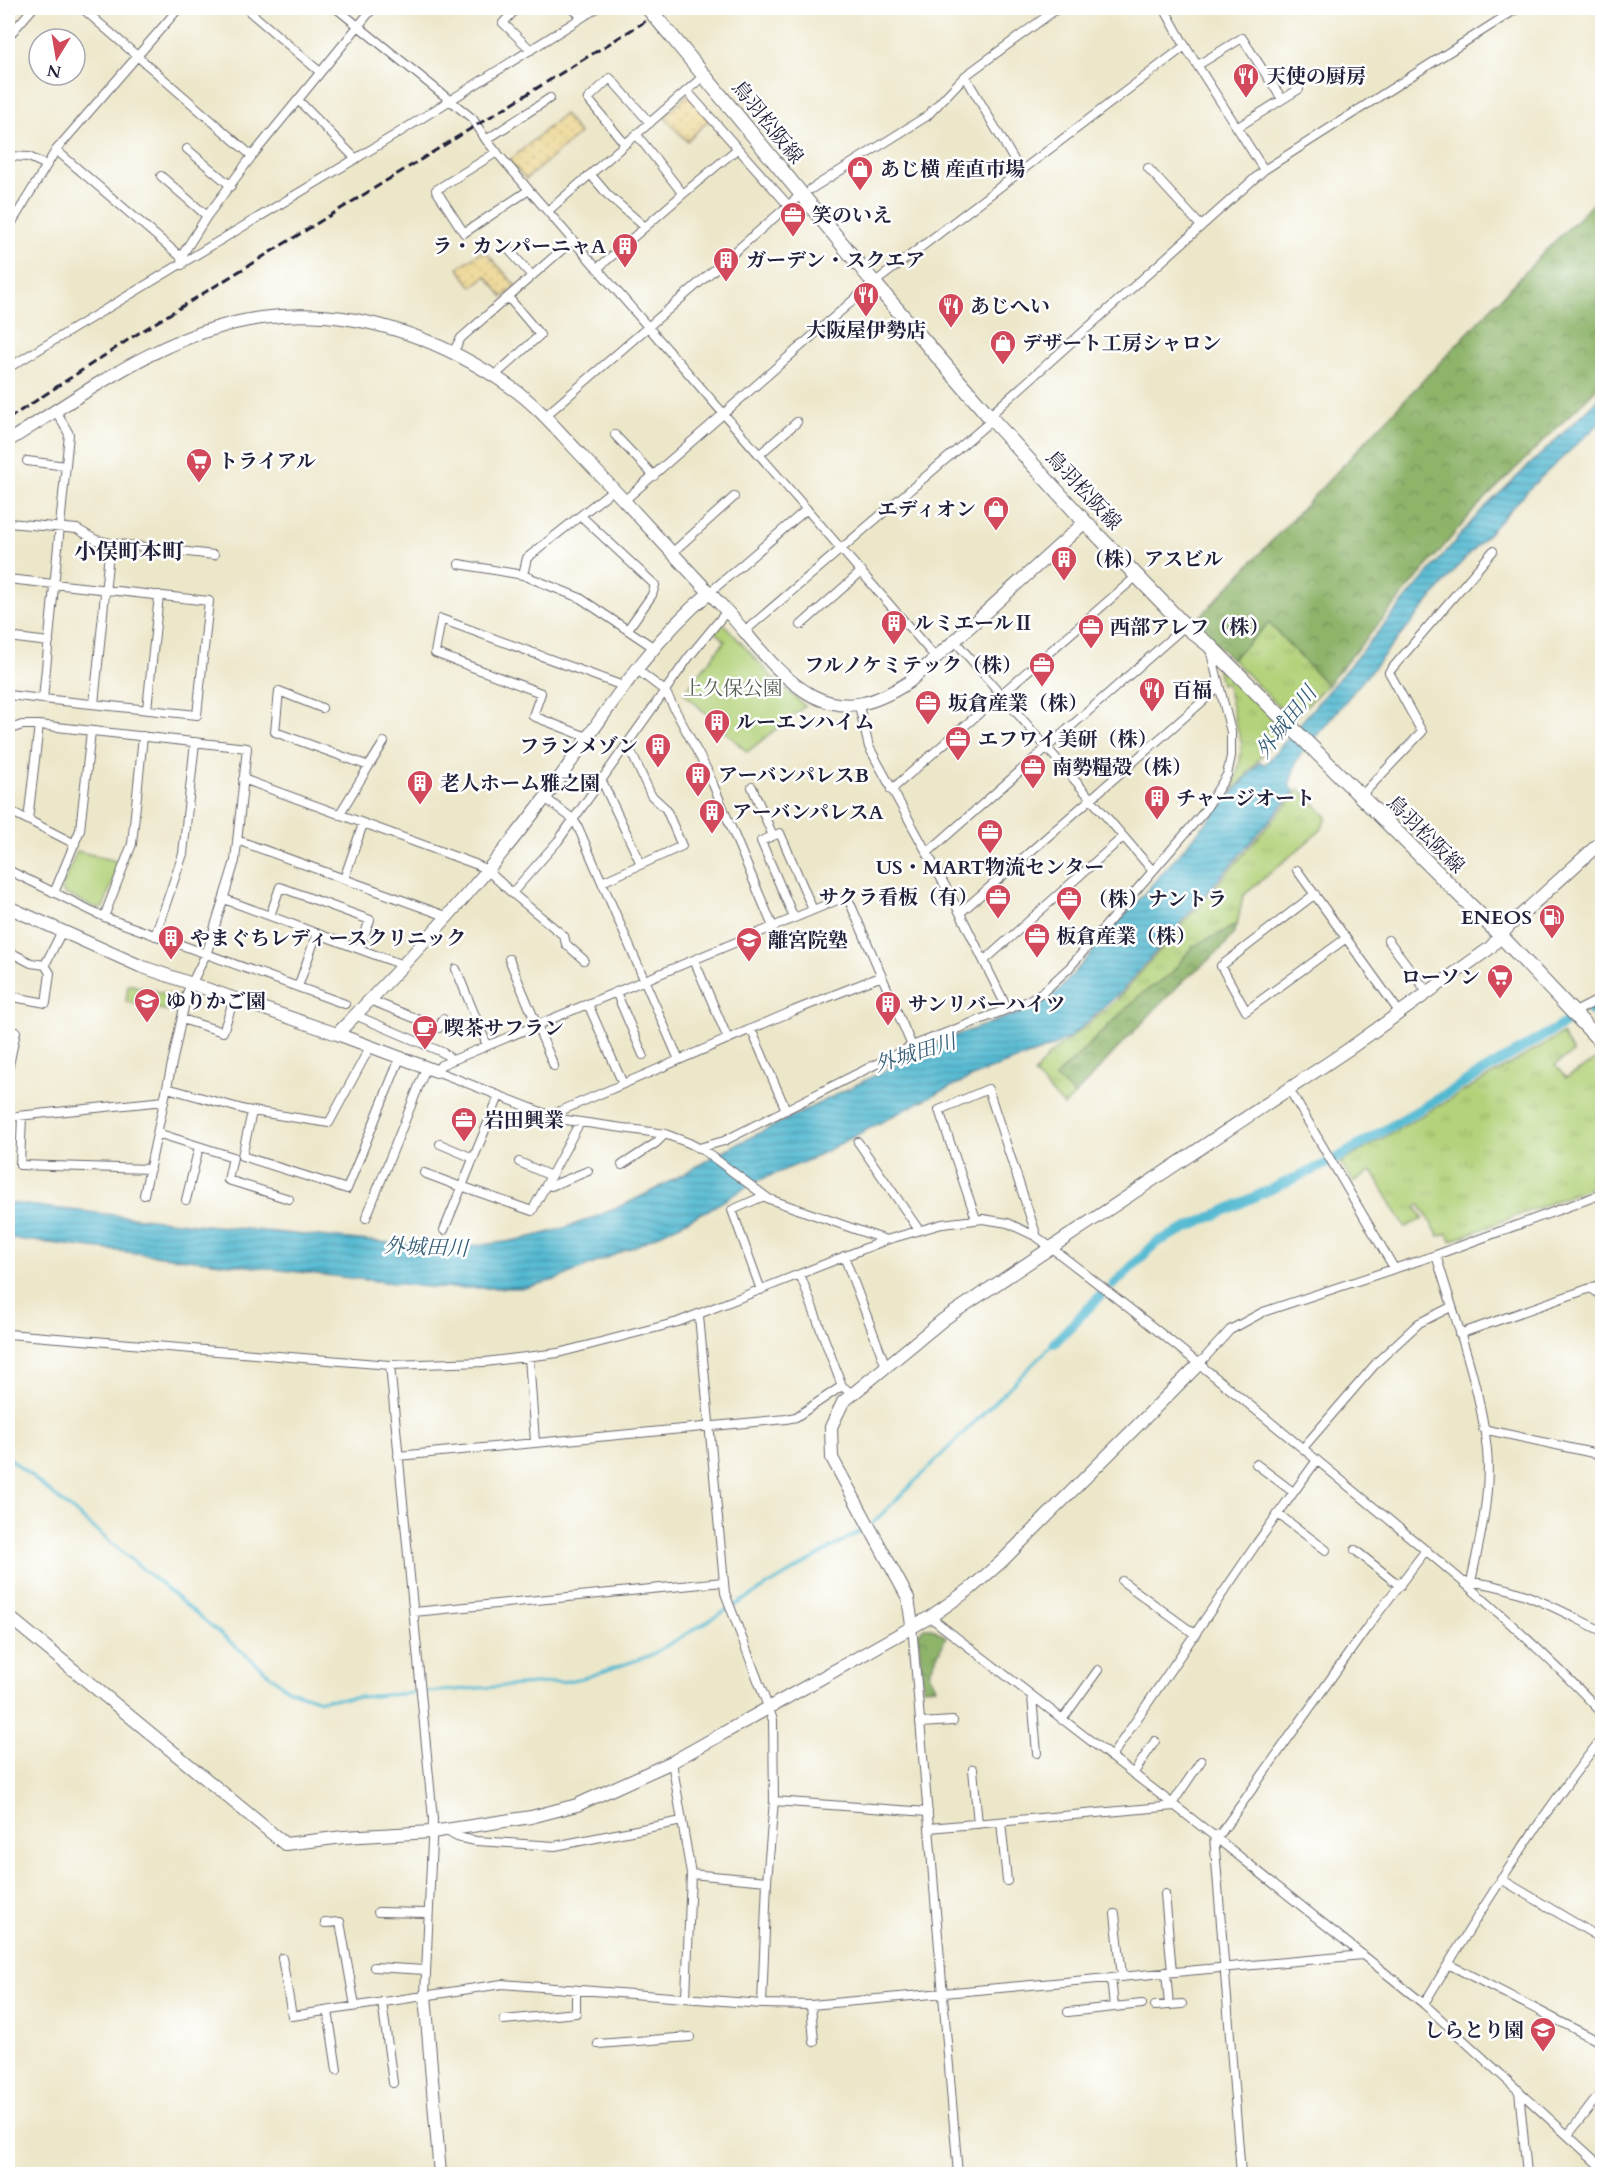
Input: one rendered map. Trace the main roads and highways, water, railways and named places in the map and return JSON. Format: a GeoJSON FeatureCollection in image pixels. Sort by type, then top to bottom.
{"type":"FeatureCollection","features":[{"type":"Feature","properties":{"kind":"main road","name":"鳥羽松阪線"},"geometry":{"type":"LineString","coordinates":[[648,8],[875,284],[1085,522],[1185,626],[1209,645],[1501,936],[1602,1043]]}},
{"type":"Feature","properties":{"kind":"water","name":"外城田川"},"geometry":{"type":"Polygon","coordinates":[[[1602,396],[1602,421],[1534,484],[1462,562],[1297,759],[1289,786],[1295,791],[1120,993],[1070,1037],[1052,1047],[988,1070],[929,1097],[811,1159],[757,1181],[708,1210],[640,1244],[555,1280],[524,1288],[436,1288],[8,1238],[8,1203],[425,1246],[474,1245],[522,1239],[548,1233],[625,1204],[674,1180],[721,1152],[952,1037],[1037,1006],[1059,990],[1260,762],[1265,765],[1480,512],[1602,396]]]}},
{"type":"Feature","properties":{"kind":"waterway"},"geometry":{"type":"LineString","coordinates":[[1591,1011],[1594,1009],[1602,1018]]}},
{"type":"Feature","properties":{"kind":"waterway"},"geometry":{"type":"LineString","coordinates":[[1113,1285],[1157,1242],[1334,1160],[1567,1022]]}},
{"type":"Feature","properties":{"kind":"waterway"},"geometry":{"type":"LineString","coordinates":[[1054,1343],[1100,1296]]}},
{"type":"Feature","properties":{"kind":"waterway"},"geometry":{"type":"LineString","coordinates":[[872,1524],[1054,1343]]}},
{"type":"Feature","properties":{"kind":"waterway"},"geometry":{"type":"LineString","coordinates":[[8,1457],[287,1689],[320,1700],[562,1682],[587,1677],[649,1656],[867,1527]]}},
{"type":"Feature","properties":{"kind":"railway"},"geometry":{"type":"LineString","coordinates":[[8,419],[134,336],[667,8]]}},
{"type":"Feature","properties":{"kind":"place","name":"天使の厨房"},"geometry":{"type":"Point","coordinates":[1246,99]}},
{"type":"Feature","properties":{"kind":"place","name":"あじ横 産直市場"},"geometry":{"type":"Point","coordinates":[860,192]}},
{"type":"Feature","properties":{"kind":"place","name":"笑のいえ"},"geometry":{"type":"Point","coordinates":[793,238]}},
{"type":"Feature","properties":{"kind":"place","name":"ラ・カンパーニャA"},"geometry":{"type":"Point","coordinates":[625,269]}},
{"type":"Feature","properties":{"kind":"place","name":"ガーデン・スクエア"},"geometry":{"type":"Point","coordinates":[726,283]}},
{"type":"Feature","properties":{"kind":"place","name":"大阪屋伊勢店"},"geometry":{"type":"Point","coordinates":[866,318]}},
{"type":"Feature","properties":{"kind":"place","name":"あじへい"},"geometry":{"type":"Point","coordinates":[951,329]}},
{"type":"Feature","properties":{"kind":"place","name":"デザート工房シャロン"},"geometry":{"type":"Point","coordinates":[1003,366]}},
{"type":"Feature","properties":{"kind":"place","name":"トライアル"},"geometry":{"type":"Point","coordinates":[199,484]}},
{"type":"Feature","properties":{"kind":"place","name":"エディオン"},"geometry":{"type":"Point","coordinates":[996,532]}},
{"type":"Feature","properties":{"kind":"place","name":"（株）アスビル"},"geometry":{"type":"Point","coordinates":[1064,582]}},
{"type":"Feature","properties":{"kind":"place","name":"ルミエールⅡ"},"geometry":{"type":"Point","coordinates":[894,646]}},
{"type":"Feature","properties":{"kind":"place","name":"西部アレフ（株）"},"geometry":{"type":"Point","coordinates":[1091,650]}},
{"type":"Feature","properties":{"kind":"place","name":"フルノケミテック（株）"},"geometry":{"type":"Point","coordinates":[1042,688]}},
{"type":"Feature","properties":{"kind":"place","name":"百福"},"geometry":{"type":"Point","coordinates":[1152,713]}},
{"type":"Feature","properties":{"kind":"place","name":"坂倉産業（株）"},"geometry":{"type":"Point","coordinates":[928,726]}},
{"type":"Feature","properties":{"kind":"place","name":"ルーエンハイム"},"geometry":{"type":"Point","coordinates":[717,745]}},
{"type":"Feature","properties":{"kind":"place","name":"エフワイ美研（株）"},"geometry":{"type":"Point","coordinates":[958,762]}},
{"type":"Feature","properties":{"kind":"place","name":"フランメゾン"},"geometry":{"type":"Point","coordinates":[658,769]}},
{"type":"Feature","properties":{"kind":"place","name":"南勢糧殻（株）"},"geometry":{"type":"Point","coordinates":[1033,790]}},
{"type":"Feature","properties":{"kind":"place","name":"アーバンパレスB"},"geometry":{"type":"Point","coordinates":[698,798]}},
{"type":"Feature","properties":{"kind":"place","name":"老人ホーム雅之園"},"geometry":{"type":"Point","coordinates":[420,806]}},
{"type":"Feature","properties":{"kind":"place","name":"チャージオート"},"geometry":{"type":"Point","coordinates":[1157,821]}},
{"type":"Feature","properties":{"kind":"place","name":"アーバンパレスA"},"geometry":{"type":"Point","coordinates":[712,835]}},
{"type":"Feature","properties":{"kind":"place","name":"US・MART物流センター"},"geometry":{"type":"Point","coordinates":[990,855]}},
{"type":"Feature","properties":{"kind":"place","name":"サクラ看板（有）"},"geometry":{"type":"Point","coordinates":[998,920]}},
{"type":"Feature","properties":{"kind":"place","name":"（株）ナントラ"},"geometry":{"type":"Point","coordinates":[1069,922]}},
{"type":"Feature","properties":{"kind":"place","name":"ENEOS"},"geometry":{"type":"Point","coordinates":[1552,940]}},
{"type":"Feature","properties":{"kind":"place","name":"板倉産業（株）"},"geometry":{"type":"Point","coordinates":[1037,959]}},
{"type":"Feature","properties":{"kind":"place","name":"やまぐちレディースクリニック"},"geometry":{"type":"Point","coordinates":[171,961]}},
{"type":"Feature","properties":{"kind":"place","name":"離宮院塾"},"geometry":{"type":"Point","coordinates":[749,963]}},
{"type":"Feature","properties":{"kind":"place","name":"ローソン"},"geometry":{"type":"Point","coordinates":[1500,1000]}},
{"type":"Feature","properties":{"kind":"place","name":"ゆりかご園"},"geometry":{"type":"Point","coordinates":[147,1024]}},
{"type":"Feature","properties":{"kind":"place","name":"サンリバーハイツ"},"geometry":{"type":"Point","coordinates":[888,1027]}},
{"type":"Feature","properties":{"kind":"place","name":"喫茶サフラン"},"geometry":{"type":"Point","coordinates":[425,1051]}},
{"type":"Feature","properties":{"kind":"place","name":"岩田興業"},"geometry":{"type":"Point","coordinates":[464,1143]}},
{"type":"Feature","properties":{"kind":"place","name":"しらとり園"},"geometry":{"type":"Point","coordinates":[1543,2053]}},
{"type":"Feature","properties":{"kind":"district","name":"小俣町本町"},"geometry":{"type":"Point","coordinates":[129,551]}},
{"type":"Feature","properties":{"kind":"park label","name":"上久保公園"},"geometry":{"type":"Point","coordinates":[733,688]}}]}
